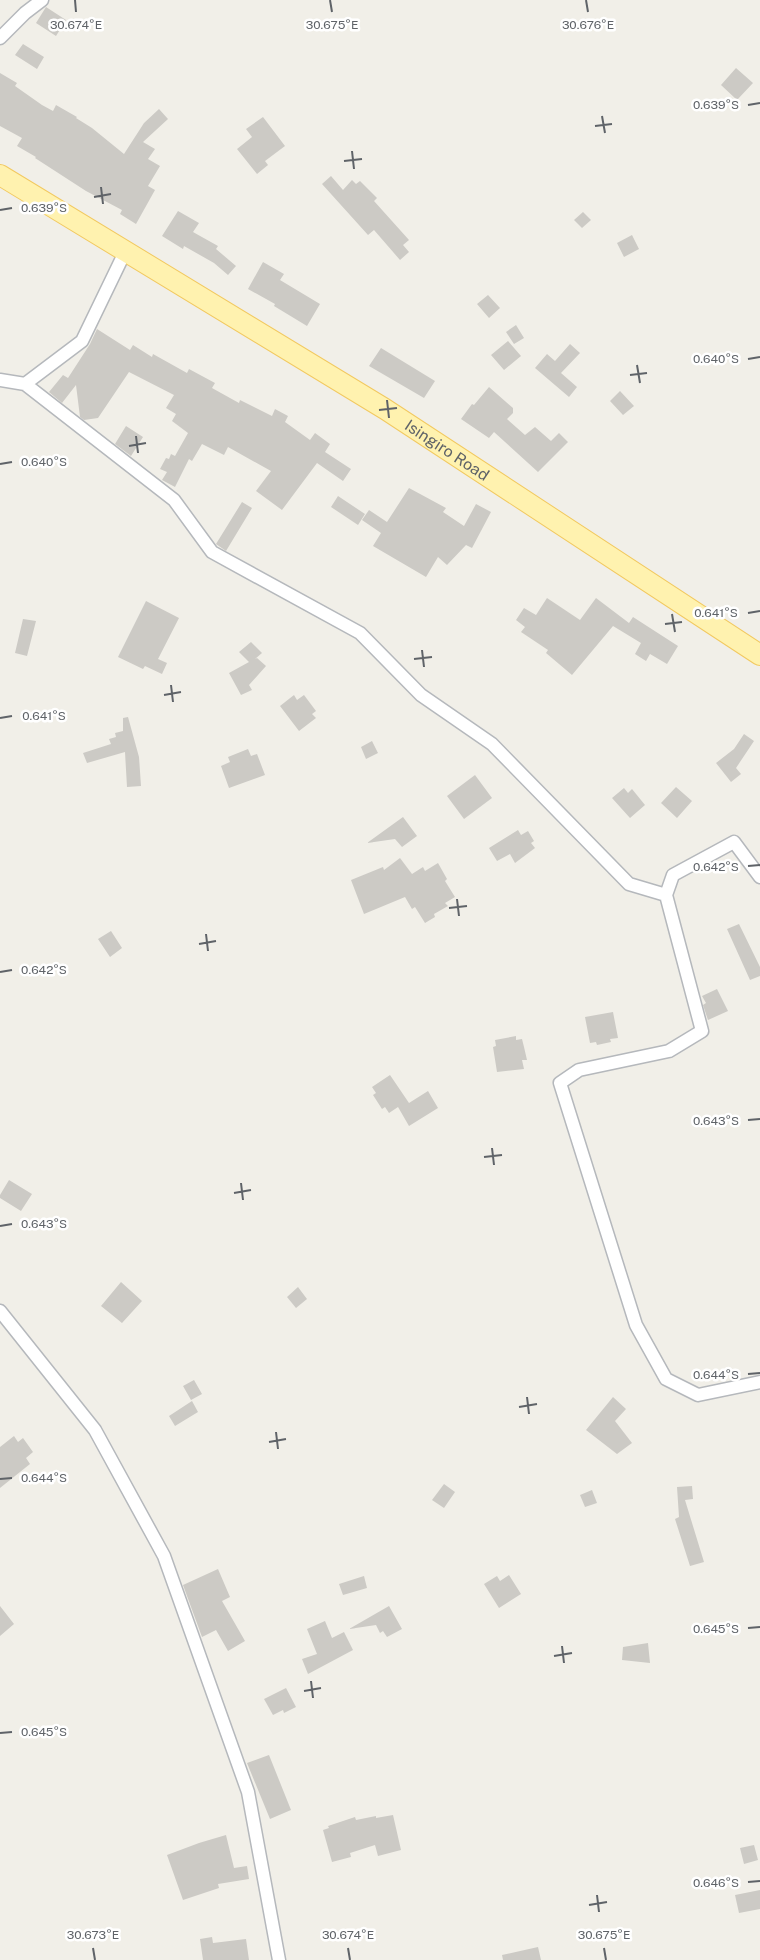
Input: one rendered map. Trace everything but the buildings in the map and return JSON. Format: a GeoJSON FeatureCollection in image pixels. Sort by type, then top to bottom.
{"type":"FeatureCollection","features":[{"type":"Feature","properties":{"kind":"main road","name":"Isingiro Road"},"geometry":{"type":"LineString","coordinates":[[0,175],[385,409],[760,656]]}},
{"type":"Feature","properties":{"kind":"street"},"geometry":{"type":"LineString","coordinates":[[0,38],[42,0]]}},
{"type":"Feature","properties":{"kind":"street"},"geometry":{"type":"LineString","coordinates":[[25,384],[82,341],[125,252]]}},
{"type":"Feature","properties":{"kind":"street"},"geometry":{"type":"LineString","coordinates":[[1,383],[25,384],[174,500],[212,552],[360,633],[421,695],[492,744],[630,884],[666,895]]}},
{"type":"Feature","properties":{"kind":"street"},"geometry":{"type":"LineString","coordinates":[[760,877],[734,842],[673,875],[666,895],[702,1031],[669,1050],[579,1070],[560,1083],[636,1325],[666,1379],[698,1395],[760,1382]]}},
{"type":"Feature","properties":{"kind":"street"},"geometry":{"type":"LineString","coordinates":[[0,1311],[95,1430],[164,1556],[248,1792],[279,1960]]}}]}
